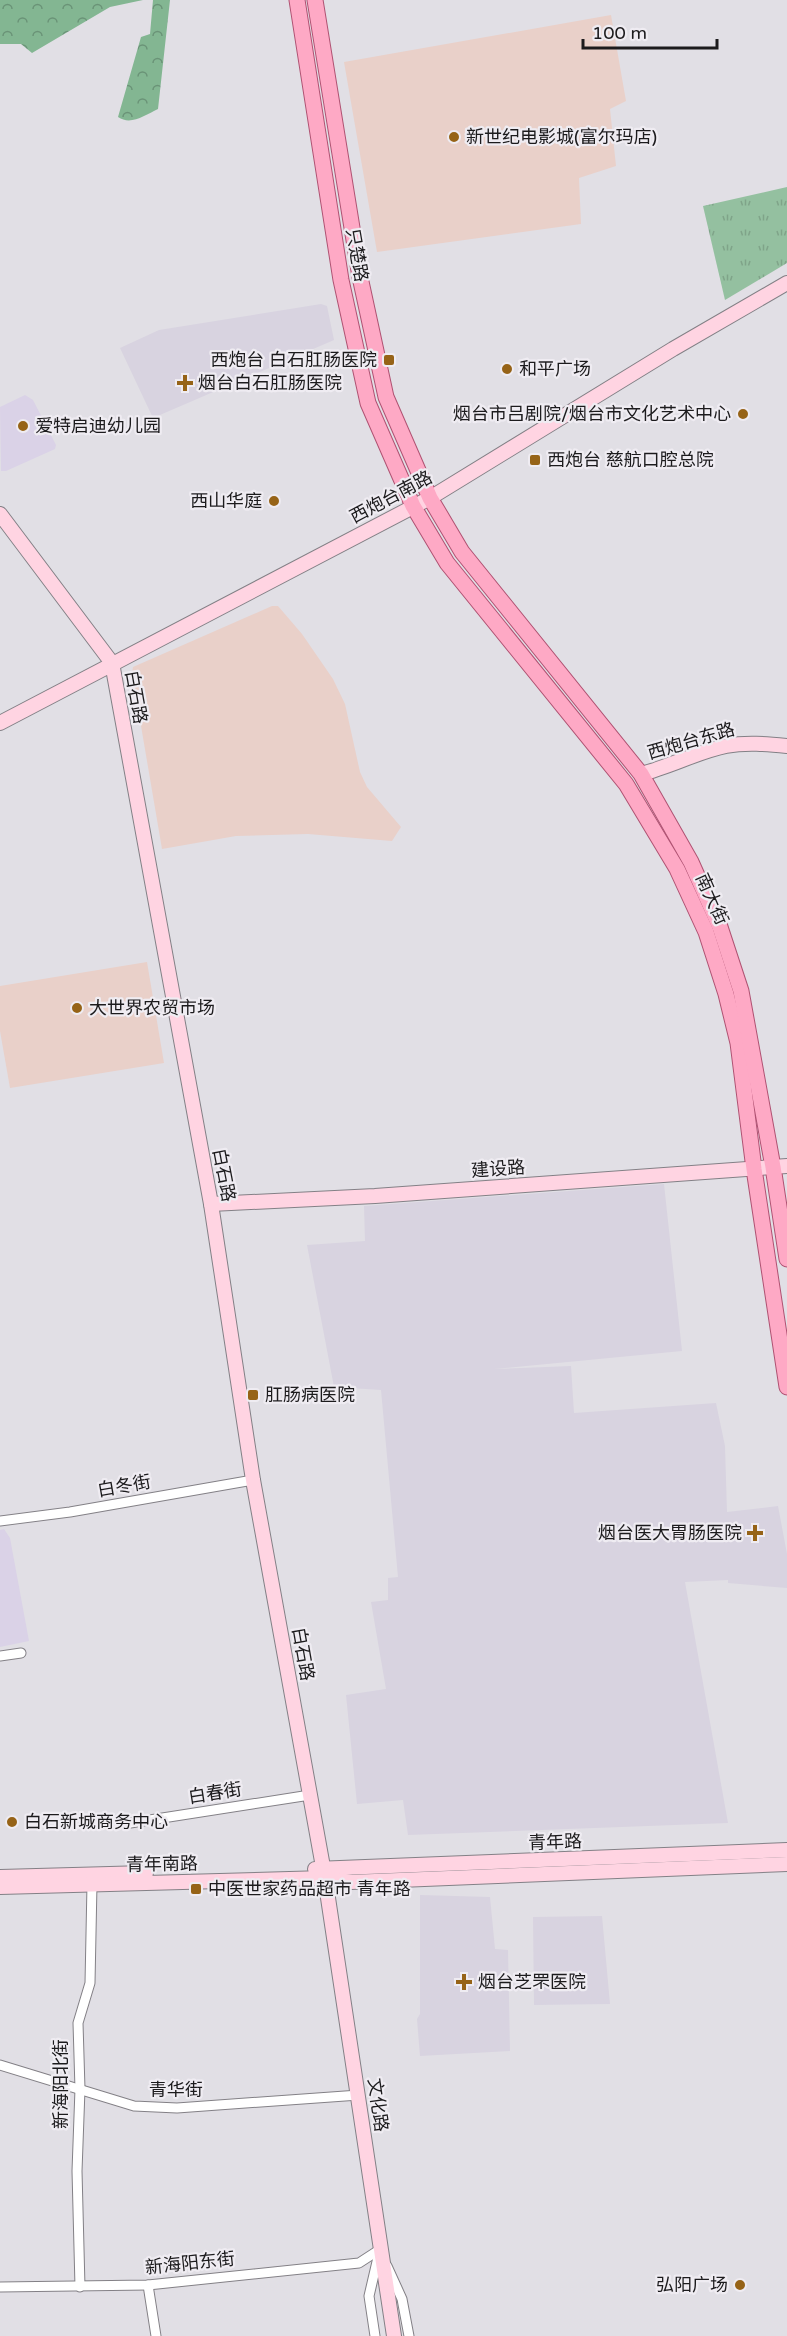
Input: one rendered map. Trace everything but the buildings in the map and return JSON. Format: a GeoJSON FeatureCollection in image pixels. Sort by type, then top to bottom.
{"type":"FeatureCollection","features":[{"type":"Feature","properties":{"kind":"main road","name":"只楚路"},"geometry":{"type":"LineString","coordinates":[[297,0],[341,280],[368,403],[413,506]]}},
{"type":"Feature","properties":{"kind":"main road","name":"只楚路"},"geometry":{"type":"LineString","coordinates":[[315,0],[360,277],[386,397],[430,498]]}},
{"type":"Feature","properties":{"kind":"main road","name":"南大街"},"geometry":{"type":"LineString","coordinates":[[430,498],[462,552],[641,774],[691,862],[720,927],[741,991],[780,1167],[787,1258]]}},
{"type":"Feature","properties":{"kind":"main road","name":"南大街"},"geometry":{"type":"LineString","coordinates":[[413,506],[447,563],[626,784],[677,869],[706,932],[726,994],[738,1043],[754,1169],[787,1387]]}},
{"type":"Feature","properties":{"kind":"street","name":"西炮台南路"},"geometry":{"type":"LineString","coordinates":[[0,723],[430,498],[787,283]]}},
{"type":"Feature","properties":{"kind":"street","name":"白石路"},"geometry":{"type":"LineString","coordinates":[[0,514],[112,663],[211,1204],[253,1480],[324,1874]]}},
{"type":"Feature","properties":{"kind":"street","name":"西炮台东路"},"geometry":{"type":"LineString","coordinates":[[641,774],[725,746],[749,743],[787,746]]}},
{"type":"Feature","properties":{"kind":"street","name":"建设路"},"geometry":{"type":"LineString","coordinates":[[211,1204],[375,1196],[780,1167]]}},
{"type":"Feature","properties":{"kind":"street","name":"白冬街"},"geometry":{"type":"LineString","coordinates":[[0,1521],[70,1512],[253,1480]]}},
{"type":"Feature","properties":{"kind":"street"},"geometry":{"type":"LineString","coordinates":[[0,1656],[21,1653]]}},
{"type":"Feature","properties":{"kind":"street","name":"白春街"},"geometry":{"type":"LineString","coordinates":[[124,1824],[310,1795]]}},
{"type":"Feature","properties":{"kind":"street","name":"青年路"},"geometry":{"type":"LineString","coordinates":[[324,1874],[787,1850]]}},
{"type":"Feature","properties":{"kind":"street","name":"青年路"},"geometry":{"type":"LineString","coordinates":[[324,1874],[351,1882],[787,1864]]}},
{"type":"Feature","properties":{"kind":"street","name":"青年南路"},"geometry":{"type":"LineString","coordinates":[[0,1877],[324,1874]]}},
{"type":"Feature","properties":{"kind":"street","name":"青年南路"},"geometry":{"type":"LineString","coordinates":[[0,1887],[324,1874]]}},
{"type":"Feature","properties":{"kind":"street","name":"文化路"},"geometry":{"type":"LineString","coordinates":[[324,1874],[394,2336]]}},
{"type":"Feature","properties":{"kind":"street","name":"新海阳北街"},"geometry":{"type":"LineString","coordinates":[[80,2287],[76,2171],[80,2089],[78,2024],[90,1983],[92,1884]]}},
{"type":"Feature","properties":{"kind":"street","name":"青华街"},"geometry":{"type":"LineString","coordinates":[[0,2065],[134,2106],[177,2108],[359,2095]]}},
{"type":"Feature","properties":{"kind":"street"},"geometry":{"type":"LineString","coordinates":[[375,2336],[369,2296],[380,2250]]}},
{"type":"Feature","properties":{"kind":"street"},"geometry":{"type":"LineString","coordinates":[[380,2250],[402,2299],[409,2336]]}},
{"type":"Feature","properties":{"kind":"street","name":"新海阳东街"},"geometry":{"type":"LineString","coordinates":[[0,2287],[148,2285],[359,2263],[380,2250]]}},
{"type":"Feature","properties":{"kind":"street"},"geometry":{"type":"LineString","coordinates":[[148,2285],[156,2336]]}},
{"type":"Feature","properties":{"kind":"shaded area"},"geometry":{"type":"Polygon","coordinates":[[[611,15],[626,101],[610,109],[616,166],[579,178],[581,224],[377,252],[344,62],[611,15]]]}},
{"type":"Feature","properties":{"kind":"shaded area","name":"烟台白石肛肠医院"},"geometry":{"type":"Polygon","coordinates":[[[321,304],[327,306],[334,340],[153,418],[120,348],[159,330],[321,304]]]}},
{"type":"Feature","properties":{"kind":"shaded area","name":"爱特启迪幼儿园"},"geometry":{"type":"Polygon","coordinates":[[[25,395],[33,400],[56,445],[55,449],[6,471],[1,471],[0,407],[25,395]]]}},
{"type":"Feature","properties":{"kind":"shaded area"},"geometry":{"type":"Polygon","coordinates":[[[272,606],[278,606],[302,634],[333,679],[345,704],[360,772],[367,787],[401,827],[392,841],[308,834],[236,836],[162,849],[132,673],[133,667],[272,606]]]}},
{"type":"Feature","properties":{"kind":"shaded area","name":"大世界农贸市场"},"geometry":{"type":"Polygon","coordinates":[[[147,962],[164,1063],[10,1088],[0,1031],[0,986],[147,962]]]}},
{"type":"Feature","properties":{"kind":"shaded area"},"geometry":{"type":"Polygon","coordinates":[[[664,1184],[682,1351],[494,1369],[571,1366],[574,1413],[716,1403],[725,1446],[727,1512],[778,1506],[787,1554],[787,1588],[728,1583],[728,1580],[685,1582],[728,1823],[408,1835],[403,1800],[357,1804],[346,1695],[386,1689],[371,1602],[388,1600],[388,1578],[398,1577],[381,1390],[334,1387],[307,1245],[365,1241],[364,1206],[664,1184]]]}},
{"type":"Feature","properties":{"kind":"shaded area"},"geometry":{"type":"Polygon","coordinates":[[[4,1529],[10,1538],[29,1641],[0,1647],[0,1530],[4,1529]]]}},
{"type":"Feature","properties":{"kind":"shaded area","name":"烟台芝罘医院"},"geometry":{"type":"Polygon","coordinates":[[[420,1895],[490,1897],[495,1949],[508,1950],[510,2051],[420,2056],[417,2019],[420,2014],[420,1895]]]}},
{"type":"Feature","properties":{"kind":"shaded area"},"geometry":{"type":"Polygon","coordinates":[[[602,1916],[610,2004],[534,2005],[533,1917],[602,1916]]]}},
{"type":"Feature","properties":{"kind":"green space"},"geometry":{"type":"Polygon","coordinates":[[[0,0],[143,0],[110,7],[32,53],[21,44],[0,44],[0,0]]]}},
{"type":"Feature","properties":{"kind":"green space"},"geometry":{"type":"Polygon","coordinates":[[[153,0],[170,0],[158,109],[138,119],[123,119],[118,117],[141,37],[150,34],[153,0]]]}},
{"type":"Feature","properties":{"kind":"green space"},"geometry":{"type":"Polygon","coordinates":[[[787,187],[787,263],[725,300],[703,206],[787,187]]]}},
{"type":"Feature","properties":{"kind":"place","name":"新世纪电影城(富尔玛店)"},"geometry":{"type":"Point","coordinates":[454,137]}},
{"type":"Feature","properties":{"kind":"place","name":"西炮台 白石肛肠医院"},"geometry":{"type":"Point","coordinates":[389,360]}},
{"type":"Feature","properties":{"kind":"place","name":"和平广场"},"geometry":{"type":"Point","coordinates":[507,369]}},
{"type":"Feature","properties":{"kind":"place","name":"烟台白石肛肠医院"},"geometry":{"type":"Point","coordinates":[185,383]}},
{"type":"Feature","properties":{"kind":"place","name":"烟台市吕剧院/烟台市文化艺术中心"},"geometry":{"type":"Point","coordinates":[743,414]}},
{"type":"Feature","properties":{"kind":"place","name":"爱特启迪幼儿园"},"geometry":{"type":"Point","coordinates":[23,426]}},
{"type":"Feature","properties":{"kind":"place","name":"西炮台 慈航口腔总院"},"geometry":{"type":"Point","coordinates":[535,460]}},
{"type":"Feature","properties":{"kind":"place","name":"西山华庭"},"geometry":{"type":"Point","coordinates":[274,501]}},
{"type":"Feature","properties":{"kind":"place","name":"大世界农贸市场"},"geometry":{"type":"Point","coordinates":[77,1008]}},
{"type":"Feature","properties":{"kind":"place","name":"肛肠病医院"},"geometry":{"type":"Point","coordinates":[253,1395]}},
{"type":"Feature","properties":{"kind":"place","name":"烟台医大胃肠医院"},"geometry":{"type":"Point","coordinates":[755,1533]}},
{"type":"Feature","properties":{"kind":"place","name":"白石新城商务中心"},"geometry":{"type":"Point","coordinates":[12,1822]}},
{"type":"Feature","properties":{"kind":"place","name":"中医世家药品超市 青年路"},"geometry":{"type":"Point","coordinates":[196,1889]}},
{"type":"Feature","properties":{"kind":"place","name":"烟台芝罘医院"},"geometry":{"type":"Point","coordinates":[464,1982]}},
{"type":"Feature","properties":{"kind":"place","name":"弘阳广场"},"geometry":{"type":"Point","coordinates":[740,2285]}}]}
